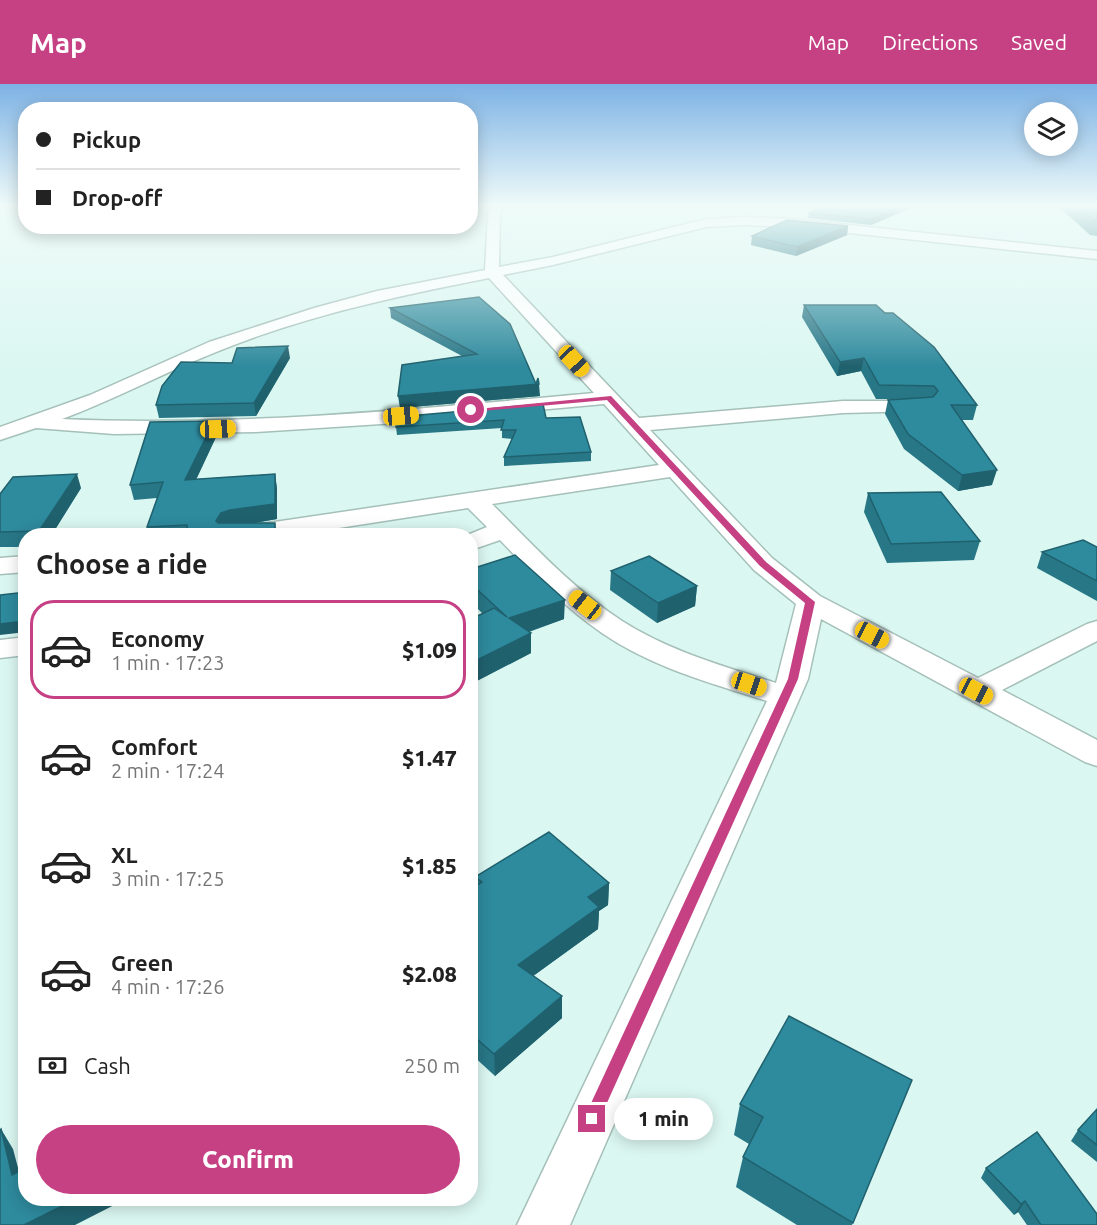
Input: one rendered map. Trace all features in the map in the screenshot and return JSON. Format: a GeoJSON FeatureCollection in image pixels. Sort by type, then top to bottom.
{"type":"FeatureCollection","features":[{"type":"Feature","properties":{"kind":"street"},"geometry":{"type":"LineString","coordinates":[[492,260],[492,272],[763,564],[810,602],[1097,754]]}},
{"type":"Feature","properties":{"kind":"street"},"geometry":{"type":"LineString","coordinates":[[0,434],[35,424],[144,380],[215,345],[252,333],[377,296],[556,260]]}},
{"type":"Feature","properties":{"kind":"street"},"geometry":{"type":"LineString","coordinates":[[35,424],[117,429],[290,426],[609,398]]}},
{"type":"Feature","properties":{"kind":"street"},"geometry":{"type":"LineString","coordinates":[[635,425],[843,407],[922,405]]}},
{"type":"Feature","properties":{"kind":"street"},"geometry":{"type":"LineString","coordinates":[[280,528],[677,470]]}},
{"type":"Feature","properties":{"kind":"street"},"geometry":{"type":"LineString","coordinates":[[474,501],[571,594],[612,627],[653,650],[785,696]]}},
{"type":"Feature","properties":{"kind":"street"},"geometry":{"type":"LineString","coordinates":[[478,539],[504,530]]}},
{"type":"Feature","properties":{"kind":"street"},"geometry":{"type":"LineString","coordinates":[[0,566],[18,565]]}},
{"type":"Feature","properties":{"kind":"street"},"geometry":{"type":"LineString","coordinates":[[543,1225],[793,679],[810,602]]}},
{"type":"Feature","properties":{"kind":"street"},"geometry":{"type":"LineString","coordinates":[[976,691],[1097,630]]}},
{"type":"Feature","properties":{"kind":"street"},"geometry":{"type":"LineString","coordinates":[[0,649],[18,647]]}},
{"type":"Feature","properties":{"kind":"building"},"geometry":{"type":"Polygon","coordinates":[[[479,297],[510,324],[536,384],[538,378],[539,384],[398,396],[402,365],[477,354],[390,308],[479,297]]]}},
{"type":"Feature","properties":{"kind":"building"},"geometry":{"type":"Polygon","coordinates":[[[804,305],[876,305],[885,313],[893,313],[934,347],[977,405],[951,405],[997,470],[962,475],[908,434],[888,400],[933,397],[938,391],[934,386],[879,385],[864,358],[840,362],[804,305]]]}},
{"type":"Feature","properties":{"kind":"building"},"geometry":{"type":"Polygon","coordinates":[[[288,346],[254,403],[156,405],[162,386],[181,362],[232,363],[237,348],[288,346]]]}},
{"type":"Feature","properties":{"kind":"building"},"geometry":{"type":"Polygon","coordinates":[[[543,404],[546,418],[580,417],[591,452],[504,457],[516,430],[501,430],[504,420],[396,427],[397,417],[543,404]]]}},
{"type":"Feature","properties":{"kind":"building"},"geometry":{"type":"Polygon","coordinates":[[[214,421],[185,480],[275,474],[275,504],[230,510],[221,513],[216,521],[218,523],[275,523],[275,528],[187,528],[187,525],[147,527],[163,482],[130,485],[150,422],[214,421]]]}},
{"type":"Feature","properties":{"kind":"building"},"geometry":{"type":"Polygon","coordinates":[[[77,474],[41,528],[18,528],[18,532],[0,532],[0,494],[13,477],[77,474]]]}},
{"type":"Feature","properties":{"kind":"building"},"geometry":{"type":"Polygon","coordinates":[[[941,492],[980,541],[891,544],[868,493],[941,492]]]}},
{"type":"Feature","properties":{"kind":"building"},"geometry":{"type":"Polygon","coordinates":[[[1083,540],[1097,547],[1097,581],[1042,552],[1083,540]]]}},
{"type":"Feature","properties":{"kind":"building"},"geometry":{"type":"Polygon","coordinates":[[[515,555],[565,600],[509,618],[531,633],[478,660],[478,616],[494,608],[507,617],[478,590],[478,567],[515,555]]]}},
{"type":"Feature","properties":{"kind":"building"},"geometry":{"type":"Polygon","coordinates":[[[649,556],[697,586],[658,603],[611,571],[649,556]]]}},
{"type":"Feature","properties":{"kind":"building"},"geometry":{"type":"Polygon","coordinates":[[[18,593],[18,622],[0,624],[0,595],[18,593]]]}},
{"type":"Feature","properties":{"kind":"building"},"geometry":{"type":"Polygon","coordinates":[[[549,832],[609,883],[588,897],[599,907],[518,965],[562,996],[494,1054],[478,1040],[478,885],[482,882],[478,879],[478,875],[549,832]]]}},
{"type":"Feature","properties":{"kind":"building"},"geometry":{"type":"Polygon","coordinates":[[[789,1016],[912,1080],[853,1223],[743,1157],[763,1117],[740,1104],[789,1016]]]}},
{"type":"Feature","properties":{"kind":"building"},"geometry":{"type":"Polygon","coordinates":[[[1097,1109],[1097,1145],[1078,1130],[1097,1109]]]}},
{"type":"Feature","properties":{"kind":"building"},"geometry":{"type":"Polygon","coordinates":[[[0,1130],[12,1175],[18,1172],[18,1206],[62,1206],[24,1225],[0,1225],[0,1130]]]}},
{"type":"Feature","properties":{"kind":"building"},"geometry":{"type":"Polygon","coordinates":[[[1037,1132],[1097,1214],[1097,1225],[1041,1225],[1025,1201],[1021,1204],[986,1168],[1037,1132]]]}},
{"type":"Feature","properties":{"kind":"route"},"geometry":{"type":"LineString","coordinates":[[471,410],[609,398],[763,564],[810,602],[793,679],[592,1119]]}}]}
